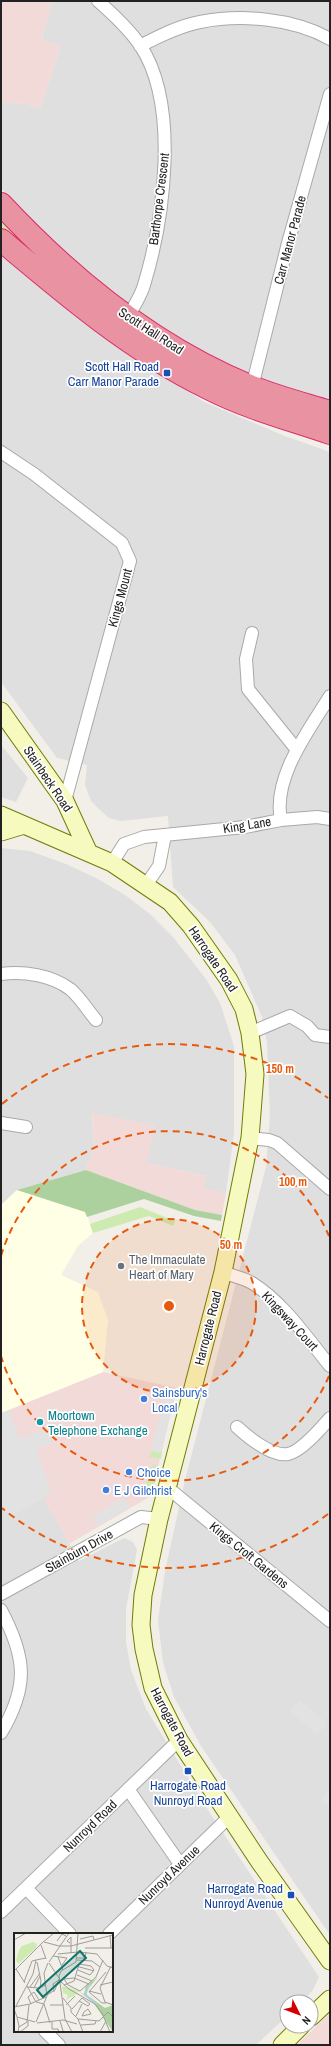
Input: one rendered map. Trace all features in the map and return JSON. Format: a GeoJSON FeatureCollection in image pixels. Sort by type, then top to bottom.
{"type":"FeatureCollection","features":[{"type":"Feature","properties":{"kind":"highway","name":"Scott Hall Road"},"geometry":{"type":"LineString","coordinates":[[1,204],[37,243],[128,318],[185,354],[252,387],[330,412]]}},
{"type":"Feature","properties":{"kind":"highway","name":"Scott Hall Road"},"geometry":{"type":"LineString","coordinates":[[1,240],[88,312],[163,363],[207,388],[244,405],[330,433]]}},
{"type":"Feature","properties":{"kind":"street","name":"Barthorpe Crescent"},"geometry":{"type":"LineString","coordinates":[[98,1],[119,19],[140,46],[152,72],[161,100],[166,154],[153,249],[144,287],[128,318]]}},
{"type":"Feature","properties":{"kind":"street"},"geometry":{"type":"LineString","coordinates":[[140,46],[163,34],[200,22],[257,17],[318,32],[330,39]]}},
{"type":"Feature","properties":{"kind":"street","name":"Carr Manor Parade"},"geometry":{"type":"LineString","coordinates":[[252,387],[288,243],[328,111],[330,94]]}},
{"type":"Feature","properties":{"kind":"street","name":"Kings Mount"},"geometry":{"type":"LineString","coordinates":[[1,452],[34,474],[122,543],[130,561],[65,801]]}},
{"type":"Feature","properties":{"kind":"street"},"geometry":{"type":"LineString","coordinates":[[252,633],[246,659],[248,689],[297,750]]}},
{"type":"Feature","properties":{"kind":"street"},"geometry":{"type":"LineString","coordinates":[[281,820],[279,800],[281,789],[297,750],[330,696]]}},
{"type":"Feature","properties":{"kind":"street","name":"Stainbeck Road"},"geometry":{"type":"LineString","coordinates":[[1,711],[65,801],[88,851]]}},
{"type":"Feature","properties":{"kind":"street","name":"Harrogate Road"},"geometry":{"type":"LineString","coordinates":[[1,815],[88,851],[112,863],[146,884],[170,902],[181,913],[229,980],[244,1009],[250,1033],[255,1074],[250,1138],[223,1272],[159,1519],[143,1595],[141,1625],[144,1649],[153,1688],[179,1740],[229,1816],[330,1961]]}},
{"type":"Feature","properties":{"kind":"street","name":"King Lane"},"geometry":{"type":"LineString","coordinates":[[112,863],[124,844],[144,837],[245,827],[281,820],[317,816],[330,819]]}},
{"type":"Feature","properties":{"kind":"street"},"geometry":{"type":"LineString","coordinates":[[1,832],[24,825]]}},
{"type":"Feature","properties":{"kind":"street"},"geometry":{"type":"LineString","coordinates":[[146,884],[159,866],[165,835]]}},
{"type":"Feature","properties":{"kind":"street"},"geometry":{"type":"LineString","coordinates":[[1,974],[38,975],[51,979],[70,990],[96,1020]]}},
{"type":"Feature","properties":{"kind":"street"},"geometry":{"type":"LineString","coordinates":[[250,1033],[290,1016],[307,1026],[315,1035],[330,1037]]}},
{"type":"Feature","properties":{"kind":"street"},"geometry":{"type":"LineString","coordinates":[[1,1123],[26,1127]]}},
{"type":"Feature","properties":{"kind":"street"},"geometry":{"type":"LineString","coordinates":[[250,1138],[269,1140],[277,1143],[330,1189]]}},
{"type":"Feature","properties":{"kind":"street","name":"Kingsway Court"},"geometry":{"type":"LineString","coordinates":[[223,1272],[251,1283],[271,1297],[330,1366]]}},
{"type":"Feature","properties":{"kind":"street"},"geometry":{"type":"LineString","coordinates":[[237,1427],[259,1445],[278,1453],[288,1454],[298,1450],[330,1418]]}},
{"type":"Feature","properties":{"kind":"street","name":"Kings Croft Gardens"},"geometry":{"type":"LineString","coordinates":[[168,1488],[330,1621]]}},
{"type":"Feature","properties":{"kind":"street","name":"Stainburn Drive"},"geometry":{"type":"LineString","coordinates":[[1,1594],[141,1517],[159,1519]]}},
{"type":"Feature","properties":{"kind":"street"},"geometry":{"type":"LineString","coordinates":[[1,1610],[11,1628],[21,1660],[20,1692],[13,1713],[1,1733]]}},
{"type":"Feature","properties":{"kind":"street","name":"Nunroyd Road"},"geometry":{"type":"LineString","coordinates":[[1,1912],[179,1740]]}},
{"type":"Feature","properties":{"kind":"street"},"geometry":{"type":"LineString","coordinates":[[128,1789],[180,1864]]}},
{"type":"Feature","properties":{"kind":"street","name":"Nunroyd Avenue"},"geometry":{"type":"LineString","coordinates":[[110,1933],[229,1816]]}},
{"type":"Feature","properties":{"kind":"street"},"geometry":{"type":"LineString","coordinates":[[26,1888],[69,1933]]}},
{"type":"Feature","properties":{"kind":"street"},"geometry":{"type":"LineString","coordinates":[[319,2009],[330,1999]]}},
{"type":"Feature","properties":{"kind":"street"},"geometry":{"type":"LineString","coordinates":[[46,2032],[59,2045]]}},
{"type":"Feature","properties":{"kind":"street"},"geometry":{"type":"LineString","coordinates":[[282,2045],[293,2034]]}},
{"type":"Feature","properties":{"kind":"shaded area"},"geometry":{"type":"Polygon","coordinates":[[[1,1],[52,1],[42,40],[61,46],[40,108],[28,104],[1,102],[1,1]]]}},
{"type":"Feature","properties":{"kind":"shaded area"},"geometry":{"type":"Polygon","coordinates":[[[52,1],[330,1],[330,401],[284,389],[202,354],[146,317],[91,275],[33,223],[1,188],[1,102],[28,104],[40,108],[61,46],[42,40],[52,1]]]}},
{"type":"Feature","properties":{"kind":"shaded area"},"geometry":{"type":"Polygon","coordinates":[[[1,252],[121,347],[204,402],[285,436],[330,452],[330,1935],[201,1746],[174,1697],[163,1663],[158,1620],[165,1571],[185,1480],[266,1167],[270,1114],[267,1043],[262,1017],[235,955],[210,922],[173,887],[168,816],[121,821],[109,818],[91,801],[85,785],[87,765],[57,758],[1,682],[1,252]]]}},
{"type":"Feature","properties":{"kind":"shaded area"},"geometry":{"type":"Polygon","coordinates":[[[1,745],[28,778],[16,802],[1,797],[1,745]]]}},
{"type":"Feature","properties":{"kind":"shaded area"},"geometry":{"type":"Polygon","coordinates":[[[1,848],[30,851],[66,864],[98,879],[125,895],[150,914],[173,937],[206,979],[220,1003],[234,1046],[234,1133],[226,1193],[203,1188],[206,1176],[147,1163],[92,1114],[94,1147],[86,1170],[17,1190],[1,1205],[1,848]]]}},
{"type":"Feature","properties":{"kind":"shaded area"},"geometry":{"type":"Polygon","coordinates":[[[92,1113],[155,1125],[147,1163],[206,1176],[204,1188],[226,1193],[222,1215],[195,1210],[86,1170],[94,1147],[92,1113]]]}},
{"type":"Feature","properties":{"kind":"shaded area"},"geometry":{"type":"Polygon","coordinates":[[[17,1190],[86,1212],[93,1233],[78,1246],[61,1275],[98,1292],[108,1320],[103,1372],[1,1413],[1,1205],[17,1190]]]}},
{"type":"Feature","properties":{"kind":"shaded area"},"geometry":{"type":"Polygon","coordinates":[[[103,1372],[177,1388],[151,1496],[69,1544],[44,1498],[12,1515],[1,1509],[1,1413],[103,1372]]]}},
{"type":"Feature","properties":{"kind":"shaded area"},"geometry":{"type":"Polygon","coordinates":[[[165,1397],[174,1400],[160,1453],[151,1450],[165,1397]]]}},
{"type":"Feature","properties":{"kind":"shaded area"},"geometry":{"type":"Polygon","coordinates":[[[9,1410],[19,1439],[46,1429],[52,1443],[36,1449],[51,1491],[44,1498],[12,1515],[1,1509],[1,1413],[9,1410]]]}},
{"type":"Feature","properties":{"kind":"shaded area"},"geometry":{"type":"Polygon","coordinates":[[[124,1497],[130,1507],[99,1526],[93,1516],[124,1497]]]}},
{"type":"Feature","properties":{"kind":"shaded area"},"geometry":{"type":"Polygon","coordinates":[[[44,1498],[79,1561],[124,1538],[133,1542],[137,1550],[126,1609],[126,1642],[131,1670],[146,1709],[213,1818],[319,1977],[313,1990],[309,1994],[279,1994],[279,2023],[256,2045],[1,2045],[1,1509],[12,1515],[44,1498]]]}},
{"type":"Feature","properties":{"kind":"shaded area"},"geometry":{"type":"Polygon","coordinates":[[[300,1700],[327,1723],[317,1735],[290,1711],[300,1700]]]}},
{"type":"Feature","properties":{"kind":"shaded area"},"geometry":{"type":"Polygon","coordinates":[[[330,1788],[330,1807],[321,1801],[330,1788]]]}},
{"type":"Feature","properties":{"kind":"shaded area"},"geometry":{"type":"Polygon","coordinates":[[[330,2013],[330,2045],[297,2045],[308,2034],[319,2034],[319,2024],[330,2013]]]}},
{"type":"Feature","properties":{"kind":"green space"},"geometry":{"type":"Polygon","coordinates":[[[1,216],[28,242],[53,273],[1,229],[1,216]]]}},
{"type":"Feature","properties":{"kind":"green space"},"geometry":{"type":"Polygon","coordinates":[[[86,1170],[195,1210],[222,1215],[221,1221],[194,1216],[144,1199],[87,1217],[85,1212],[17,1190],[86,1170]]]}},
{"type":"Feature","properties":{"kind":"green space"},"geometry":{"type":"Polygon","coordinates":[[[140,1207],[175,1221],[173,1226],[149,1216],[93,1233],[90,1224],[140,1207]]]}},
{"type":"Feature","properties":{"kind":"green space"},"geometry":{"type":"Polygon","coordinates":[[[159,1449],[162,1452],[161,1459],[149,1457],[152,1451],[159,1449]]]}},
{"type":"Feature","properties":{"kind":"green space"},"geometry":{"type":"Polygon","coordinates":[[[153,1464],[159,1466],[152,1493],[147,1496],[143,1491],[153,1464]]]}},
{"type":"Feature","properties":{"kind":"place","name":"Scott Hall Road Carr Manor Parade"},"geometry":{"type":"Point","coordinates":[167,373]}},
{"type":"Feature","properties":{"kind":"place","name":"The Immaculate Heart of Mary"},"geometry":{"type":"Point","coordinates":[121,1266]}},
{"type":"Feature","properties":{"kind":"place","name":"Sainsbury's Local"},"geometry":{"type":"Point","coordinates":[144,1399]}},
{"type":"Feature","properties":{"kind":"place","name":"Moortown Telephone Exchange"},"geometry":{"type":"Point","coordinates":[40,1422]}},
{"type":"Feature","properties":{"kind":"place","name":"Choice"},"geometry":{"type":"Point","coordinates":[129,1472]}},
{"type":"Feature","properties":{"kind":"place","name":"E J Gilchrist"},"geometry":{"type":"Point","coordinates":[106,1490]}},
{"type":"Feature","properties":{"kind":"place","name":"Harrogate Road Nunroyd Road"},"geometry":{"type":"Point","coordinates":[188,1771]}},
{"type":"Feature","properties":{"kind":"place","name":"Harrogate Road Nunroyd Avenue"},"geometry":{"type":"Point","coordinates":[291,1895]}}]}
